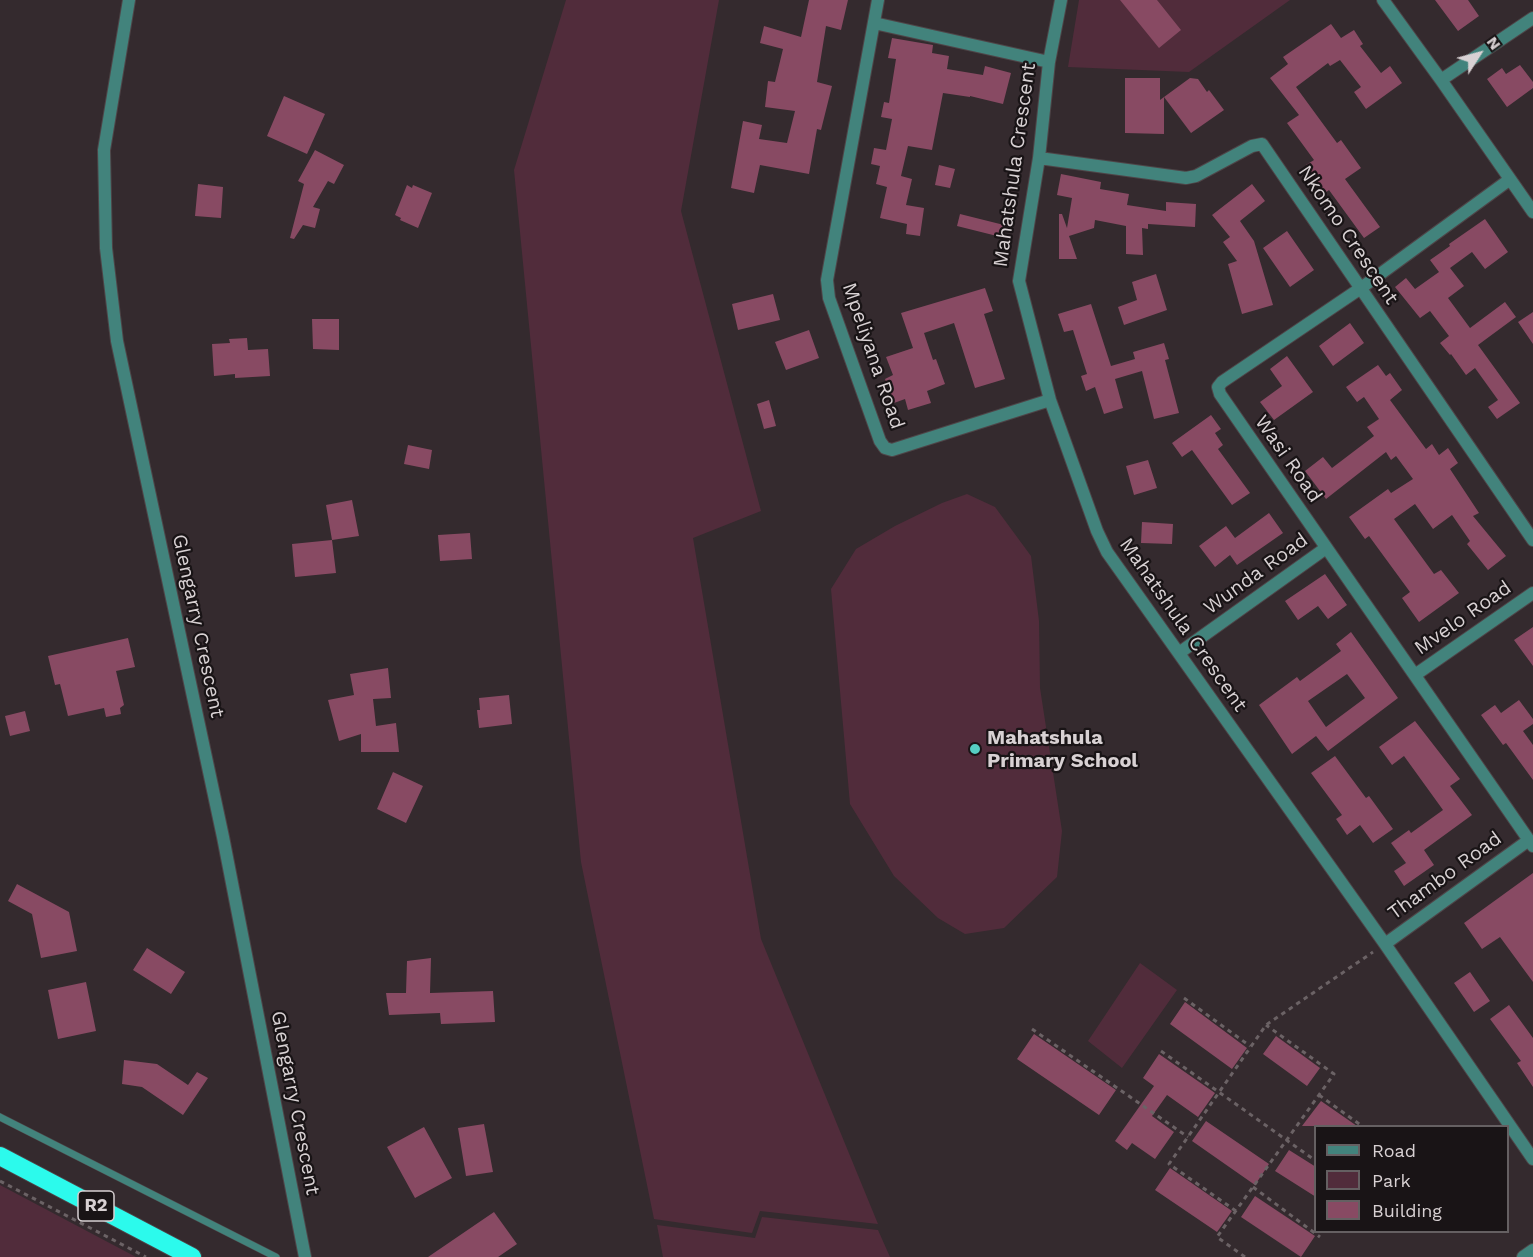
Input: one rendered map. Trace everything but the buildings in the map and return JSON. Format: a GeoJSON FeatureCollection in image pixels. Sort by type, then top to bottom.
{"type":"FeatureCollection","features":[{"type":"Feature","properties":{"kind":"highway","name":"R2"},"geometry":{"type":"LineString","coordinates":[[0,1156],[192,1257]]}},
{"type":"Feature","properties":{"kind":"street","name":"Glengarry Crescent"},"geometry":{"type":"LineString","coordinates":[[129,0],[104,150],[106,248],[117,341],[223,837],[305,1257]]}},
{"type":"Feature","properties":{"kind":"street","name":"Mpeliyana Road"},"geometry":{"type":"LineString","coordinates":[[878,0],[827,280],[829,298],[880,441],[885,448],[892,450],[1050,400]]}},
{"type":"Feature","properties":{"kind":"street","name":"Mahatshula Crescent"},"geometry":{"type":"LineString","coordinates":[[1061,0],[1049,62],[1039,158],[1019,282],[1050,400],[1102,542],[1533,1159]]}},
{"type":"Feature","properties":{"kind":"street"},"geometry":{"type":"LineString","coordinates":[[1383,0],[1533,212]]}},
{"type":"Feature","properties":{"kind":"street"},"geometry":{"type":"LineString","coordinates":[[1441,80],[1533,18]]}},
{"type":"Feature","properties":{"kind":"street"},"geometry":{"type":"LineString","coordinates":[[874,23],[1049,62]]}},
{"type":"Feature","properties":{"kind":"street","name":"Nkomo Crescent"},"geometry":{"type":"LineString","coordinates":[[1039,158],[1186,178],[1196,176],[1260,143],[1533,540]]}},
{"type":"Feature","properties":{"kind":"street","name":"Wasi Road"},"geometry":{"type":"LineString","coordinates":[[1509,180],[1361,288],[1222,382],[1218,387],[1220,394],[1531,843]]}},
{"type":"Feature","properties":{"kind":"street","name":"Wunda Road"},"geometry":{"type":"LineString","coordinates":[[1179,653],[1326,548]]}},
{"type":"Feature","properties":{"kind":"street","name":"Mvelo Road"},"geometry":{"type":"LineString","coordinates":[[1415,675],[1533,593]]}},
{"type":"Feature","properties":{"kind":"street","name":"Thambo Road"},"geometry":{"type":"LineString","coordinates":[[1385,944],[1531,843]]}},
{"type":"Feature","properties":{"kind":"street"},"geometry":{"type":"LineString","coordinates":[[1523,1257],[1533,1250]]}},
{"type":"Feature","properties":{"kind":"lane"},"geometry":{"type":"LineString","coordinates":[[0,1117],[276,1257]]}},
{"type":"Feature","properties":{"kind":"path"},"geometry":{"type":"LineString","coordinates":[[1236,1211],[1169,1164],[1266,1025],[1385,944]]}},
{"type":"Feature","properties":{"kind":"path"},"geometry":{"type":"LineString","coordinates":[[1184,998],[1251,1047]]}},
{"type":"Feature","properties":{"kind":"path"},"geometry":{"type":"LineString","coordinates":[[1245,1257],[1217,1237],[1334,1074],[1266,1025]]}},
{"type":"Feature","properties":{"kind":"path"},"geometry":{"type":"LineString","coordinates":[[1032,1029],[1188,1137]]}},
{"type":"Feature","properties":{"kind":"path"},"geometry":{"type":"LineString","coordinates":[[1161,1051],[1314,1160]]}},
{"type":"Feature","properties":{"kind":"path"},"geometry":{"type":"LineString","coordinates":[[1319,1095],[1361,1125]]}},
{"type":"Feature","properties":{"kind":"path"},"geometry":{"type":"LineString","coordinates":[[0,1181],[146,1257]]}},
{"type":"Feature","properties":{"kind":"path"},"geometry":{"type":"LineString","coordinates":[[1253,1188],[1314,1233]]}},
{"type":"Feature","properties":{"kind":"path"},"geometry":{"type":"LineString","coordinates":[[1315,1233],[1320,1237]]}},
{"type":"Feature","properties":{"kind":"green space"},"geometry":{"type":"Polygon","coordinates":[[[566,0],[719,0],[681,211],[761,511],[693,538],[761,939],[878,1224],[760,1211],[752,1233],[654,1219],[581,862],[514,170],[566,0]]]}},
{"type":"Feature","properties":{"kind":"green space"},"geometry":{"type":"Polygon","coordinates":[[[1079,0],[1290,0],[1189,72],[1068,67],[1079,0]]]}},
{"type":"Feature","properties":{"kind":"green space"},"geometry":{"type":"Polygon","coordinates":[[[967,494],[995,507],[1031,556],[1039,621],[1040,688],[1062,831],[1057,877],[1004,928],[965,934],[938,918],[894,876],[850,804],[831,589],[856,549],[895,526],[942,503],[967,494]]]}},
{"type":"Feature","properties":{"kind":"green space"},"geometry":{"type":"Polygon","coordinates":[[[1140,963],[1177,990],[1122,1068],[1088,1041],[1140,963]]]}},
{"type":"Feature","properties":{"kind":"green space"},"geometry":{"type":"Polygon","coordinates":[[[0,1185],[136,1257],[0,1257],[0,1185]]]}},
{"type":"Feature","properties":{"kind":"green space"},"geometry":{"type":"Polygon","coordinates":[[[762,1217],[878,1230],[890,1257],[663,1257],[657,1225],[755,1238],[762,1217]]]}},
{"type":"Feature","properties":{"kind":"place","name":"Mahatshula Primary School"},"geometry":{"type":"Point","coordinates":[975,749]}}]}
